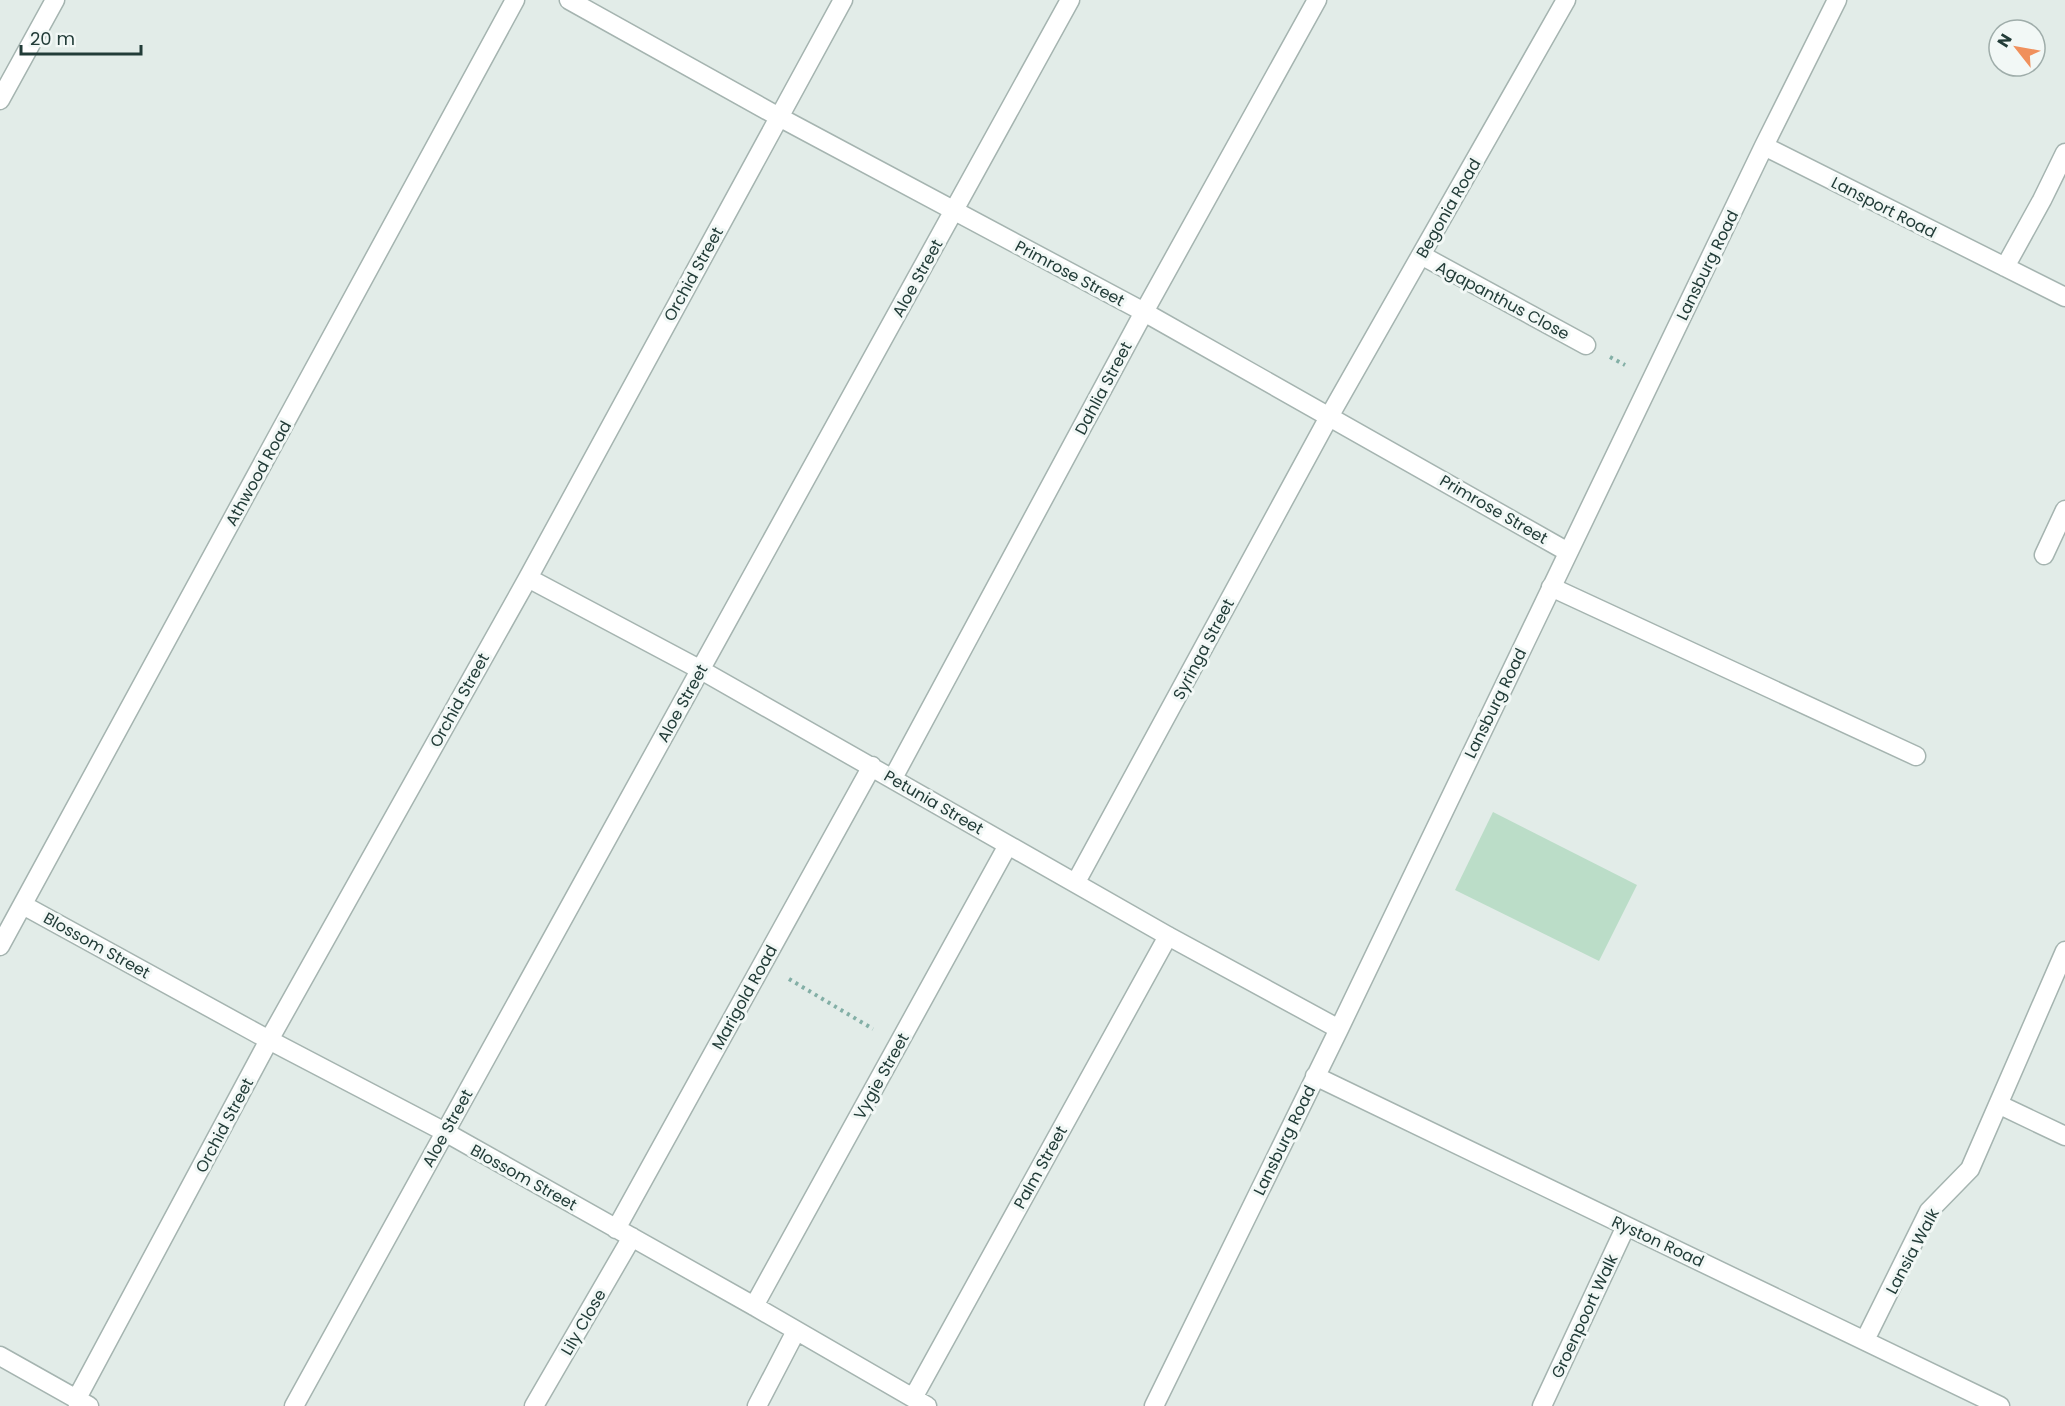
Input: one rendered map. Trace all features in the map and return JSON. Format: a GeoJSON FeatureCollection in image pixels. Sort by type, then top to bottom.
{"type":"FeatureCollection","features":[{"type":"Feature","properties":{"kind":"street"},"geometry":{"type":"LineString","coordinates":[[0,100],[56,0]]}},
{"type":"Feature","properties":{"kind":"street","name":"Athwood Road"},"geometry":{"type":"LineString","coordinates":[[0,946],[515,0]]}},
{"type":"Feature","properties":{"kind":"street","name":"Primrose Street"},"geometry":{"type":"LineString","coordinates":[[568,0],[954,212],[1144,312],[1568,552]]}},
{"type":"Feature","properties":{"kind":"street","name":"Orchid Street"},"geometry":{"type":"LineString","coordinates":[[82,1403],[269,1040],[528,578],[843,0]]}},
{"type":"Feature","properties":{"kind":"street","name":"Aloe Street"},"geometry":{"type":"LineString","coordinates":[[294,1406],[1070,0]]}},
{"type":"Feature","properties":{"kind":"street","name":"Dahlia Street"},"geometry":{"type":"LineString","coordinates":[[893,778],[1144,312],[1317,0]]}},
{"type":"Feature","properties":{"kind":"street","name":"Begonia Road"},"geometry":{"type":"LineString","coordinates":[[1330,416],[1566,0]]}},
{"type":"Feature","properties":{"kind":"street","name":"Lansburg Road"},"geometry":{"type":"LineString","coordinates":[[1154,1406],[1339,1029],[1764,146],[1837,0]]}},
{"type":"Feature","properties":{"kind":"street","name":"Lansport Road"},"geometry":{"type":"LineString","coordinates":[[1764,146],[2065,297]]}},
{"type":"Feature","properties":{"kind":"street"},"geometry":{"type":"LineString","coordinates":[[2005,267],[2065,153]]}},
{"type":"Feature","properties":{"kind":"street","name":"Agapanthus Close"},"geometry":{"type":"LineString","coordinates":[[1421,255],[1586,345]]}},
{"type":"Feature","properties":{"kind":"street","name":"Syringa Street"},"geometry":{"type":"LineString","coordinates":[[1076,882],[1330,416]]}},
{"type":"Feature","properties":{"kind":"street"},"geometry":{"type":"LineString","coordinates":[[2044,555],[2065,510]]}},
{"type":"Feature","properties":{"kind":"street","name":"Petunia Street"},"geometry":{"type":"LineString","coordinates":[[528,578],[701,670],[1168,936],[1339,1029]]}},
{"type":"Feature","properties":{"kind":"street"},"geometry":{"type":"LineString","coordinates":[[1551,587],[1916,756]]}},
{"type":"Feature","properties":{"kind":"street","name":"Marigold Road"},"geometry":{"type":"LineString","coordinates":[[624,1233],[762,964],[872,766]]}},
{"type":"Feature","properties":{"kind":"street","name":"Vygie Street"},"geometry":{"type":"LineString","coordinates":[[754,1306],[1008,845]]}},
{"type":"Feature","properties":{"kind":"street","name":"Blossom Street"},"geometry":{"type":"LineString","coordinates":[[23,905],[269,1040],[445,1132],[920,1402]]}},
{"type":"Feature","properties":{"kind":"street","name":"Palm Street"},"geometry":{"type":"LineString","coordinates":[[920,1402],[1168,936]]}},
{"type":"Feature","properties":{"kind":"street","name":"Lansia Walk"},"geometry":{"type":"LineString","coordinates":[[1865,1340],[1929,1211],[1970,1169],[2000,1105],[2065,951]]}},
{"type":"Feature","properties":{"kind":"street","name":"Ryston Road"},"geometry":{"type":"LineString","coordinates":[[1315,1076],[2000,1406]]}},
{"type":"Feature","properties":{"kind":"street"},"geometry":{"type":"LineString","coordinates":[[2000,1105],[2065,1136]]}},
{"type":"Feature","properties":{"kind":"street","name":"Groenpoort Walk"},"geometry":{"type":"LineString","coordinates":[[1542,1406],[1626,1226]]}},
{"type":"Feature","properties":{"kind":"street","name":"Lily Close"},"geometry":{"type":"LineString","coordinates":[[534,1406],[624,1233]]}},
{"type":"Feature","properties":{"kind":"street"},"geometry":{"type":"LineString","coordinates":[[757,1406],[796,1331]]}},
{"type":"Feature","properties":{"kind":"street"},"geometry":{"type":"LineString","coordinates":[[0,1356],[82,1403]]}},
{"type":"Feature","properties":{"kind":"path"},"geometry":{"type":"LineString","coordinates":[[1586,345],[1653,379]]}},
{"type":"Feature","properties":{"kind":"path"},"geometry":{"type":"LineString","coordinates":[[762,964],[898,1045]]}},
{"type":"Feature","properties":{"kind":"green space"},"geometry":{"type":"Polygon","coordinates":[[[1493,812],[1637,885],[1599,961],[1455,890],[1493,812]]]}}]}
